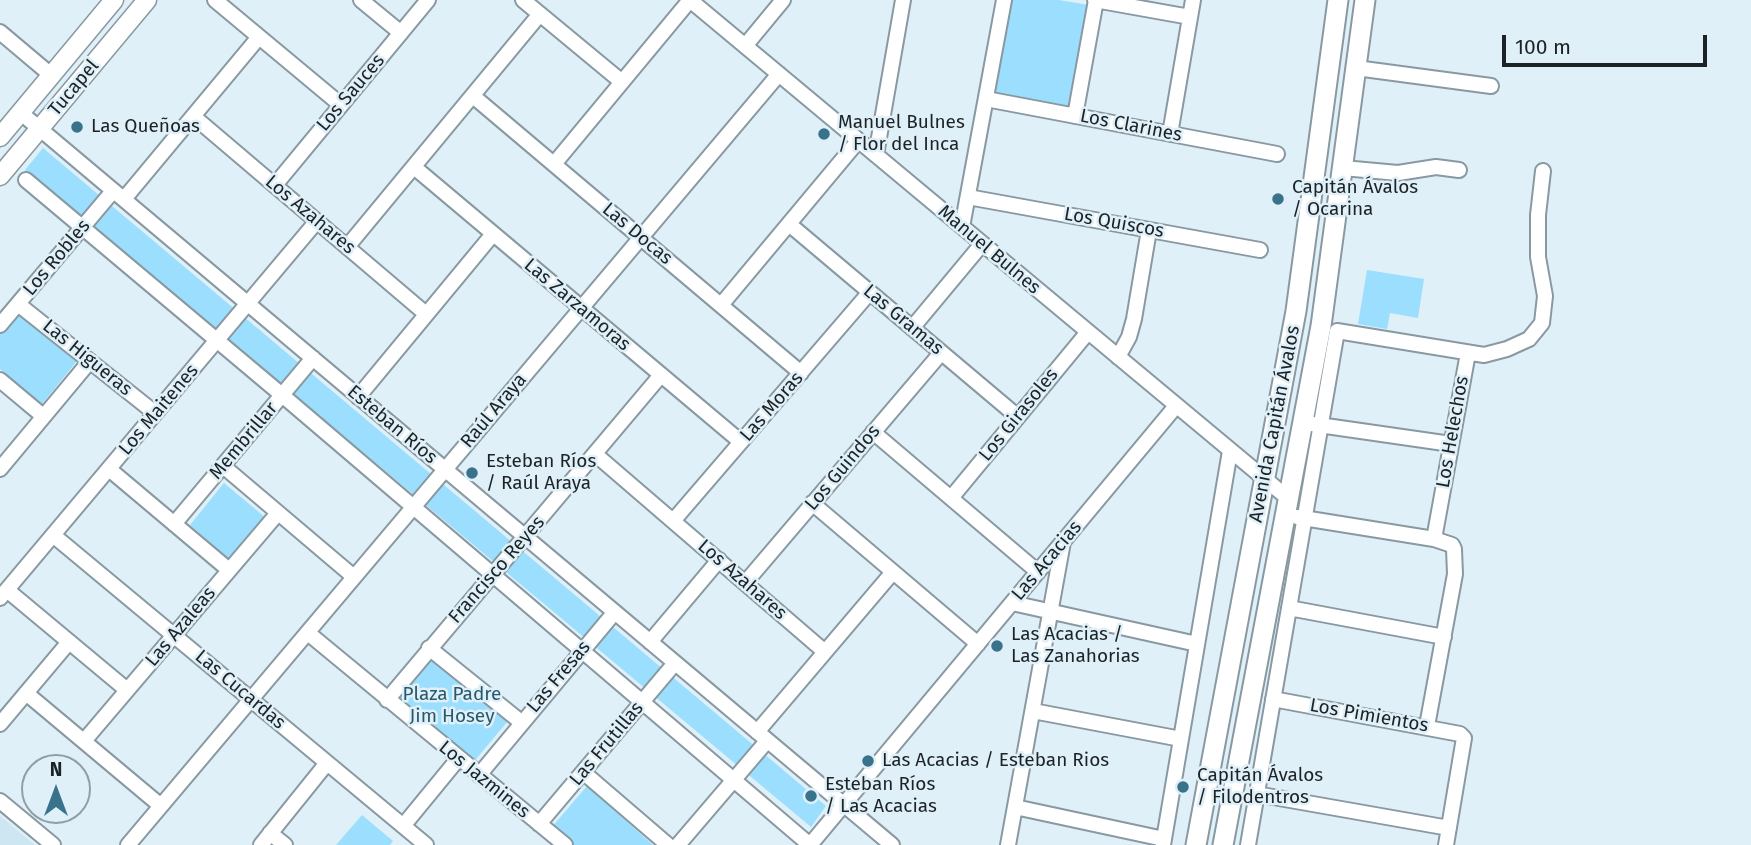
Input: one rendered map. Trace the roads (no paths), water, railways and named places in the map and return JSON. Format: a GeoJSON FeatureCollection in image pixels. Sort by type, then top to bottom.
{"type":"FeatureCollection","features":[{"type":"Feature","properties":{"kind":"highway","name":"Avenida Capitán Ávalos"},"geometry":{"type":"LineString","coordinates":[[1196,845],[1304,263],[1338,0]]}},
{"type":"Feature","properties":{"kind":"highway","name":"Avenida Capitán Ávalos"},"geometry":{"type":"LineString","coordinates":[[1223,845],[1312,424],[1364,0]]}},
{"type":"Feature","properties":{"kind":"main road","name":"Tucapel"},"geometry":{"type":"LineString","coordinates":[[0,137],[114,0]]}},
{"type":"Feature","properties":{"kind":"main road","name":"Tucapel"},"geometry":{"type":"LineString","coordinates":[[0,176],[147,0]]}},
{"type":"Feature","properties":{"kind":"street"},"geometry":{"type":"LineString","coordinates":[[215,0],[341,105]]}},
{"type":"Feature","properties":{"kind":"street"},"geometry":{"type":"LineString","coordinates":[[361,0],[401,33]]}},
{"type":"Feature","properties":{"kind":"street","name":"Los Sauces"},"geometry":{"type":"LineString","coordinates":[[275,185],[428,0]]}},
{"type":"Feature","properties":{"kind":"street"},"geometry":{"type":"LineString","coordinates":[[523,0],[622,82]]}},
{"type":"Feature","properties":{"kind":"street"},"geometry":{"type":"LineString","coordinates":[[554,164],[690,0]]}},
{"type":"Feature","properties":{"kind":"street","name":"Manuel Bulnes"},"geometry":{"type":"LineString","coordinates":[[690,0],[1230,451],[1265,481],[1293,511],[1434,539],[1451,545],[1455,553],[1455,573],[1444,637]]}},
{"type":"Feature","properties":{"kind":"street"},"geometry":{"type":"LineString","coordinates":[[745,46],[783,0]]}},
{"type":"Feature","properties":{"kind":"street"},"geometry":{"type":"LineString","coordinates":[[876,155],[903,0]]}},
{"type":"Feature","properties":{"kind":"street"},"geometry":{"type":"LineString","coordinates":[[962,227],[1004,0]]}},
{"type":"Feature","properties":{"kind":"street"},"geometry":{"type":"LineString","coordinates":[[1075,116],[1095,0],[1190,17]]}},
{"type":"Feature","properties":{"kind":"street"},"geometry":{"type":"LineString","coordinates":[[1170,134],[1193,0]]}},
{"type":"Feature","properties":{"kind":"street"},"geometry":{"type":"LineString","coordinates":[[347,247],[540,14]]}},
{"type":"Feature","properties":{"kind":"street"},"geometry":{"type":"LineString","coordinates":[[0,32],[51,75]]}},
{"type":"Feature","properties":{"kind":"street","name":"Los Robles"},"geometry":{"type":"LineString","coordinates":[[0,325],[82,228],[118,195],[193,116],[259,37]]}},
{"type":"Feature","properties":{"kind":"street"},"geometry":{"type":"LineString","coordinates":[[1356,68],[1491,86]]}},
{"type":"Feature","properties":{"kind":"street","name":"Raúl Araya"},"geometry":{"type":"LineString","coordinates":[[128,845],[779,74]]}},
{"type":"Feature","properties":{"kind":"street","name":"Las Docas"},"geometry":{"type":"LineString","coordinates":[[473,96],[801,373]]}},
{"type":"Feature","properties":{"kind":"street","name":"Los Clarines"},"geometry":{"type":"LineString","coordinates":[[986,99],[1277,154]]}},
{"type":"Feature","properties":{"kind":"street","name":"Esteban Ríos"},"geometry":{"type":"LineString","coordinates":[[21,113],[892,845]]}},
{"type":"Feature","properties":{"kind":"street","name":"Los Azahares"},"geometry":{"type":"LineString","coordinates":[[193,116],[426,314]]}},
{"type":"Feature","properties":{"kind":"street"},"geometry":{"type":"LineString","coordinates":[[721,305],[858,141]]}},
{"type":"Feature","properties":{"kind":"street","name":"Las Zarzamoras"},"geometry":{"type":"LineString","coordinates":[[414,167],[741,442]]}},
{"type":"Feature","properties":{"kind":"street"},"geometry":{"type":"LineString","coordinates":[[1343,168],[1398,173],[1436,167],[1459,170]]}},
{"type":"Feature","properties":{"kind":"street","name":"Los Helechos"},"geometry":{"type":"LineString","coordinates":[[1434,539],[1468,353],[1484,355],[1507,349],[1529,339],[1542,323],[1545,296],[1538,257],[1538,215],[1543,171]]}},
{"type":"Feature","properties":{"kind":"street"},"geometry":{"type":"LineString","coordinates":[[26,180],[810,845]]}},
{"type":"Feature","properties":{"kind":"street","name":"Los Quiscos"},"geometry":{"type":"LineString","coordinates":[[968,197],[1260,250]]}},
{"type":"Feature","properties":{"kind":"street","name":"Los Maitenes"},"geometry":{"type":"LineString","coordinates":[[3,594],[317,221]]}},
{"type":"Feature","properties":{"kind":"street","name":"Las Gramas"},"geometry":{"type":"LineString","coordinates":[[789,224],[1018,417]]}},
{"type":"Feature","properties":{"kind":"street"},"geometry":{"type":"LineString","coordinates":[[1118,357],[1132,328],[1149,230]]}},
{"type":"Feature","properties":{"kind":"street"},"geometry":{"type":"LineString","coordinates":[[358,397],[493,234]]}},
{"type":"Feature","properties":{"kind":"street"},"geometry":{"type":"LineString","coordinates":[[912,328],[982,244]]}},
{"type":"Feature","properties":{"kind":"street","name":"Las Moras"},"geometry":{"type":"LineString","coordinates":[[673,521],[870,292]]}},
{"type":"Feature","properties":{"kind":"street","name":"Las Higueras"},"geometry":{"type":"LineString","coordinates":[[18,303],[155,413]]}},
{"type":"Feature","properties":{"kind":"street","name":"Avenida Capitán Ávalos"},"geometry":{"type":"LineString","coordinates":[[1312,424],[1336,331],[1468,353]]}},
{"type":"Feature","properties":{"kind":"street","name":"Los Girasoles"},"geometry":{"type":"LineString","coordinates":[[951,498],[1088,332]]}},
{"type":"Feature","properties":{"kind":"street","name":"Los Guindos"},"geometry":{"type":"LineString","coordinates":[[745,583],[941,352]]}},
{"type":"Feature","properties":{"kind":"street","name":"Membrillar"},"geometry":{"type":"LineString","coordinates":[[174,524],[313,358]]}},
{"type":"Feature","properties":{"kind":"street"},"geometry":{"type":"LineString","coordinates":[[0,469],[90,361]]}},
{"type":"Feature","properties":{"kind":"street","name":"Francisco Reyes"},"geometry":{"type":"LineString","coordinates":[[387,700],[661,375]]}},
{"type":"Feature","properties":{"kind":"street"},"geometry":{"type":"LineString","coordinates":[[0,380],[43,416]]}},
{"type":"Feature","properties":{"kind":"street","name":"Las Acacias"},"geometry":{"type":"LineString","coordinates":[[810,845],[1176,406]]}},
{"type":"Feature","properties":{"kind":"street"},"geometry":{"type":"LineString","coordinates":[[1312,424],[1451,444]]}},
{"type":"Feature","properties":{"kind":"street"},"geometry":{"type":"LineString","coordinates":[[873,432],[1038,572]]}},
{"type":"Feature","properties":{"kind":"street","name":"Avenida Capitán Ávalos"},"geometry":{"type":"LineString","coordinates":[[1164,842],[1230,451]]}},
{"type":"Feature","properties":{"kind":"street","name":"Los Azahares"},"geometry":{"type":"LineString","coordinates":[[595,454],[825,652]]}},
{"type":"Feature","properties":{"kind":"street"},"geometry":{"type":"LineString","coordinates":[[223,466],[354,577]]}},
{"type":"Feature","properties":{"kind":"street"},"geometry":{"type":"LineString","coordinates":[[109,469],[229,570]]}},
{"type":"Feature","properties":{"kind":"street"},"geometry":{"type":"LineString","coordinates":[[812,503],[978,644]]}},
{"type":"Feature","properties":{"kind":"street","name":"Avenida Capitán Ávalos"},"geometry":{"type":"LineString","coordinates":[[1248,845],[1289,608],[1293,511]]}},
{"type":"Feature","properties":{"kind":"street","name":"Las Azaleas"},"geometry":{"type":"LineString","coordinates":[[83,741],[278,513]]}},
{"type":"Feature","properties":{"kind":"street","name":"Las Cucardas"},"geometry":{"type":"LineString","coordinates":[[53,535],[403,826],[418,843]]}},
{"type":"Feature","properties":{"kind":"street"},"geometry":{"type":"LineString","coordinates":[[1008,845],[1064,541]]}},
{"type":"Feature","properties":{"kind":"street"},"geometry":{"type":"LineString","coordinates":[[649,642],[719,560]]}},
{"type":"Feature","properties":{"kind":"street"},"geometry":{"type":"LineString","coordinates":[[678,845],[735,780],[762,737],[825,652],[893,572]]}},
{"type":"Feature","properties":{"kind":"street"},"geometry":{"type":"LineString","coordinates":[[3,594],[69,642],[127,690]]}},
{"type":"Feature","properties":{"kind":"street"},"geometry":{"type":"LineString","coordinates":[[1012,603],[1197,644]]}},
{"type":"Feature","properties":{"kind":"street"},"geometry":{"type":"LineString","coordinates":[[1289,608],[1444,637],[1427,726]]}},
{"type":"Feature","properties":{"kind":"street","name":"Las Fresas"},"geometry":{"type":"LineString","coordinates":[[479,775],[614,612]]}},
{"type":"Feature","properties":{"kind":"street","name":"Los Jazmines"},"geometry":{"type":"LineString","coordinates":[[308,633],[561,844]]}},
{"type":"Feature","properties":{"kind":"street"},"geometry":{"type":"LineString","coordinates":[[0,724],[69,642]]}},
{"type":"Feature","properties":{"kind":"street"},"geometry":{"type":"LineString","coordinates":[[429,648],[521,722]]}},
{"type":"Feature","properties":{"kind":"street","name":"Las Frutillas"},"geometry":{"type":"LineString","coordinates":[[539,824],[675,663]]}},
{"type":"Feature","properties":{"kind":"street"},"geometry":{"type":"LineString","coordinates":[[26,693],[161,806]]}},
{"type":"Feature","properties":{"kind":"street","name":"Los Pimientos"},"geometry":{"type":"LineString","coordinates":[[1273,699],[1460,734],[1464,738],[1449,828]]}},
{"type":"Feature","properties":{"kind":"street"},"geometry":{"type":"LineString","coordinates":[[1032,711],[1181,739]]}},
{"type":"Feature","properties":{"kind":"street"},"geometry":{"type":"LineString","coordinates":[[403,826],[458,759]]}},
{"type":"Feature","properties":{"kind":"street"},"geometry":{"type":"LineString","coordinates":[[261,845],[327,763]]}},
{"type":"Feature","properties":{"kind":"street"},"geometry":{"type":"LineString","coordinates":[[583,772],[668,845]]}},
{"type":"Feature","properties":{"kind":"street"},"geometry":{"type":"LineString","coordinates":[[1256,794],[1449,828],[1446,845]]}},
{"type":"Feature","properties":{"kind":"street"},"geometry":{"type":"LineString","coordinates":[[0,801],[53,845]]}},
{"type":"Feature","properties":{"kind":"street"},"geometry":{"type":"LineString","coordinates":[[1015,807],[1164,842]]}},
{"type":"Feature","properties":{"kind":"street"},"geometry":{"type":"LineString","coordinates":[[270,833],[285,845]]}},
{"type":"Feature","properties":{"kind":"place","name":"Las Queñoas"},"geometry":{"type":"Point","coordinates":[77,127]}},
{"type":"Feature","properties":{"kind":"place","name":"Manuel Bulnes / Flor del Inca"},"geometry":{"type":"Point","coordinates":[824,134]}},
{"type":"Feature","properties":{"kind":"place","name":"Capitán Ávalos / Ocarina"},"geometry":{"type":"Point","coordinates":[1278,199]}},
{"type":"Feature","properties":{"kind":"place","name":"Esteban Ríos / Raúl Araya"},"geometry":{"type":"Point","coordinates":[472,473]}},
{"type":"Feature","properties":{"kind":"place","name":"Las Acacias / Las Zanahorias"},"geometry":{"type":"Point","coordinates":[997,646]}},
{"type":"Feature","properties":{"kind":"place","name":"Las Acacias / Esteban Rios"},"geometry":{"type":"Point","coordinates":[868,761]}},
{"type":"Feature","properties":{"kind":"place","name":"Capitán Ávalos / Filodentros"},"geometry":{"type":"Point","coordinates":[1183,787]}},
{"type":"Feature","properties":{"kind":"place","name":"Esteban Ríos / Las Acacias"},"geometry":{"type":"Point","coordinates":[811,796]}},
{"type":"Feature","properties":{"kind":"park label","name":"Plaza Padre Jim Hosey"},"geometry":{"type":"Point","coordinates":[452,706]}}]}
